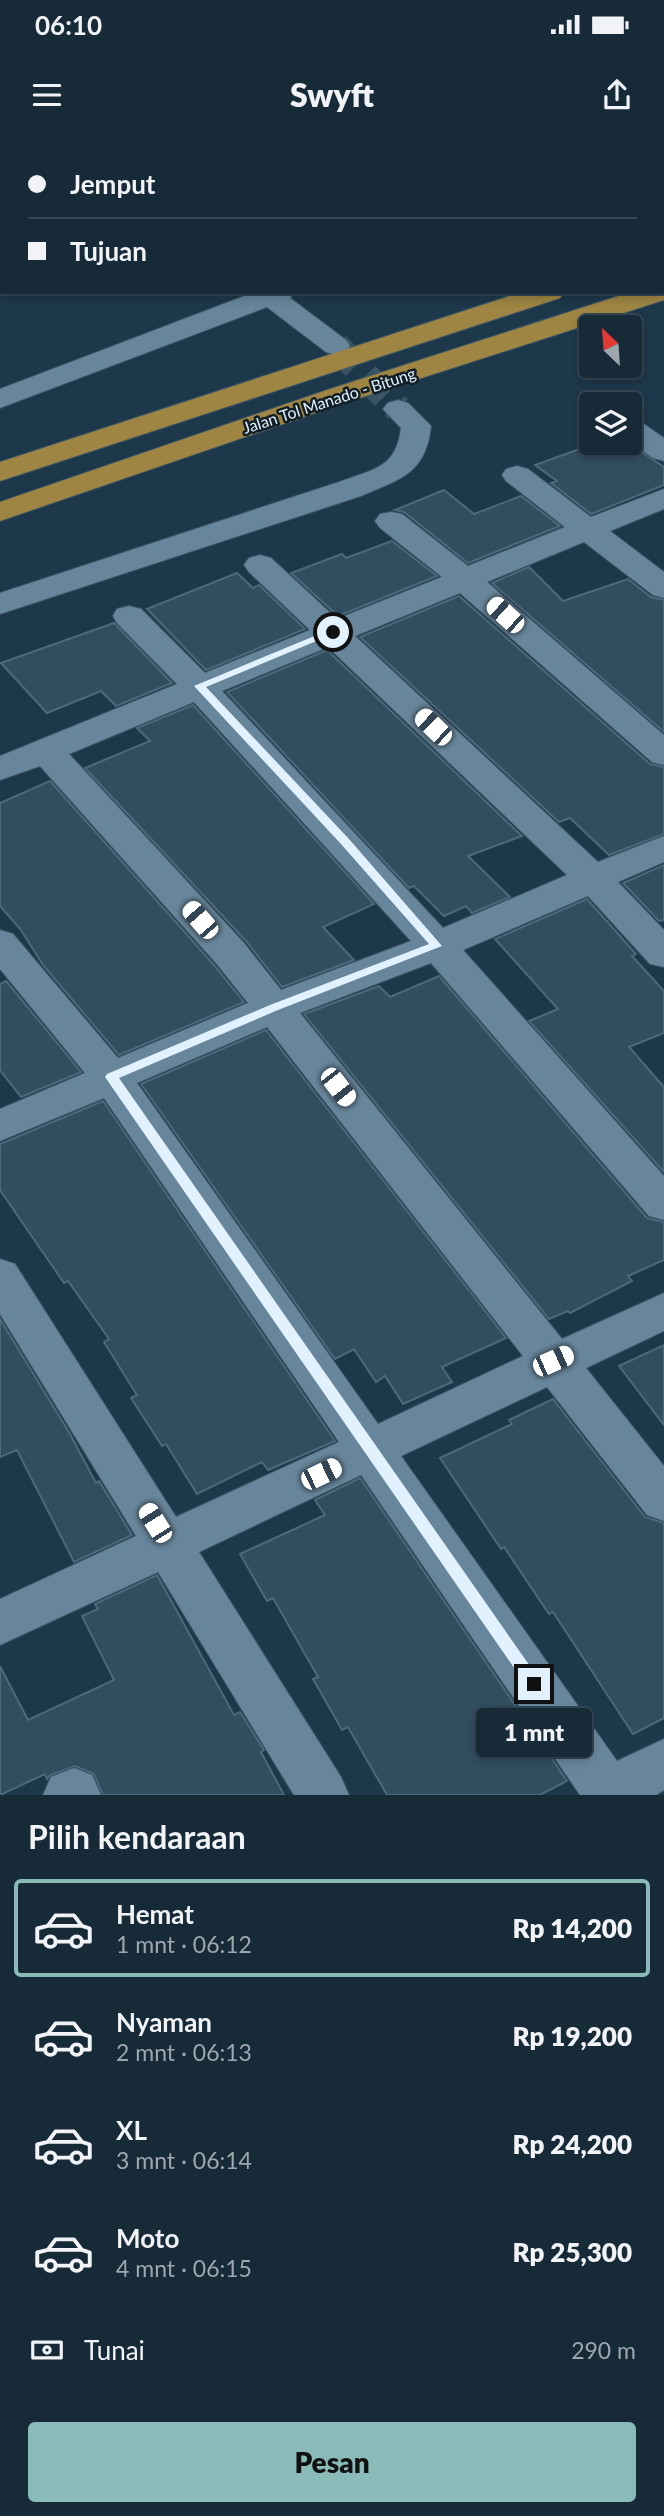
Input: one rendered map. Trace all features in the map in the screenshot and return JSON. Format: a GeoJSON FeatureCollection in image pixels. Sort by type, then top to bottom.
{"type":"FeatureCollection","features":[{"type":"Feature","properties":{"kind":"highway","name":"Jalan Tol Manado - Bitung"},"geometry":{"type":"LineString","coordinates":[[0,472],[544,294]]}},
{"type":"Feature","properties":{"kind":"highway","name":"Jalan Tol Manado - Bitung"},"geometry":{"type":"LineString","coordinates":[[0,512],[337,396],[657,294]]}},
{"type":"Feature","properties":{"kind":"street"},"geometry":{"type":"LineString","coordinates":[[0,399],[275,294],[336,346]]}},
{"type":"Feature","properties":{"kind":"street"},"geometry":{"type":"LineString","coordinates":[[0,604],[350,489],[404,465],[415,447],[416,426],[398,409]]}},
{"type":"Feature","properties":{"kind":"street"},"geometry":{"type":"LineString","coordinates":[[642,436],[664,452]]}},
{"type":"Feature","properties":{"kind":"street"},"geometry":{"type":"LineString","coordinates":[[517,475],[664,588]]}},
{"type":"Feature","properties":{"kind":"street"},"geometry":{"type":"LineString","coordinates":[[0,769],[664,498]]}},
{"type":"Feature","properties":{"kind":"street"},"geometry":{"type":"LineString","coordinates":[[391,521],[465,580],[664,754]]}},
{"type":"Feature","properties":{"kind":"street"},"geometry":{"type":"LineString","coordinates":[[260,565],[593,878],[664,954]]}},
{"type":"Feature","properties":{"kind":"street"},"geometry":{"type":"LineString","coordinates":[[129,616],[200,686],[345,842],[664,1204]]}},
{"type":"Feature","properties":{"kind":"street"},"geometry":{"type":"LineString","coordinates":[[46,750],[213,934],[274,1007],[664,1501]]}},
{"type":"Feature","properties":{"kind":"street"},"geometry":{"type":"LineString","coordinates":[[0,1126],[274,1007],[437,946],[664,848]]}},
{"type":"Feature","properties":{"kind":"street"},"geometry":{"type":"LineString","coordinates":[[0,943],[111,1077],[608,1794],[664,1763]]}},
{"type":"Feature","properties":{"kind":"street"},"geometry":{"type":"LineString","coordinates":[[0,1276],[323,1795]]}},
{"type":"Feature","properties":{"kind":"street"},"geometry":{"type":"LineString","coordinates":[[0,1623],[664,1311]]}},
{"type":"Feature","properties":{"kind":"street"},"geometry":{"type":"LineString","coordinates":[[69,1795],[75,1795]]}},
{"type":"Feature","properties":{"kind":"building"},"geometry":{"type":"Polygon","coordinates":[[[579,449],[579,455],[642,455],[642,452],[664,467],[664,485],[591,514],[551,483],[557,481],[535,465],[579,449]]]}},
{"type":"Feature","properties":{"kind":"building"},"geometry":{"type":"Polygon","coordinates":[[[444,490],[474,514],[521,496],[560,526],[468,563],[404,512],[395,510],[444,490]]]}},
{"type":"Feature","properties":{"kind":"building"},"geometry":{"type":"Polygon","coordinates":[[[392,541],[437,576],[338,616],[291,573],[342,554],[346,558],[392,541]]]}},
{"type":"Feature","properties":{"kind":"building"},"geometry":{"type":"Polygon","coordinates":[[[529,567],[563,601],[628,579],[651,597],[664,600],[664,732],[492,583],[529,567]]]}},
{"type":"Feature","properties":{"kind":"building"},"geometry":{"type":"Polygon","coordinates":[[[237,573],[253,588],[259,585],[305,629],[206,670],[147,609],[237,573]]]}},
{"type":"Feature","properties":{"kind":"building"},"geometry":{"type":"Polygon","coordinates":[[[459,596],[650,764],[664,767],[664,834],[609,855],[570,818],[559,822],[360,637],[459,596]]]}},
{"type":"Feature","properties":{"kind":"building"},"geometry":{"type":"Polygon","coordinates":[[[114,623],[172,683],[116,706],[101,691],[47,713],[1,663],[114,623]]]}},
{"type":"Feature","properties":{"kind":"building"},"geometry":{"type":"Polygon","coordinates":[[[327,650],[522,836],[468,856],[510,897],[472,913],[466,906],[444,916],[414,886],[409,888],[227,692],[327,650]]]}},
{"type":"Feature","properties":{"kind":"building"},"geometry":{"type":"Polygon","coordinates":[[[193,705],[374,904],[323,927],[354,960],[282,987],[246,941],[85,768],[150,741],[137,728],[193,705]]]}},
{"type":"Feature","properties":{"kind":"building"},"geometry":{"type":"Polygon","coordinates":[[[50,781],[244,1002],[119,1055],[43,965],[21,930],[0,906],[0,803],[50,781]]]}},
{"type":"Feature","properties":{"kind":"building"},"geometry":{"type":"Polygon","coordinates":[[[664,865],[664,920],[659,921],[623,883],[664,865]]]}},
{"type":"Feature","properties":{"kind":"building"},"geometry":{"type":"Polygon","coordinates":[[[587,899],[636,954],[632,956],[664,991],[664,1033],[629,1047],[664,1087],[664,1172],[529,1021],[558,1009],[495,939],[587,899]]]}},
{"type":"Feature","properties":{"kind":"building"},"geometry":{"type":"Polygon","coordinates":[[[439,976],[647,1218],[664,1222],[664,1260],[628,1276],[632,1281],[570,1313],[568,1311],[549,1319],[304,1014],[379,986],[390,997],[439,976]]]}},
{"type":"Feature","properties":{"kind":"building"},"geometry":{"type":"Polygon","coordinates":[[[6,981],[81,1072],[21,1097],[0,1070],[0,984],[6,981]]]}},
{"type":"Feature","properties":{"kind":"building"},"geometry":{"type":"Polygon","coordinates":[[[266,1030],[506,1338],[442,1367],[452,1382],[403,1404],[385,1376],[376,1382],[354,1349],[335,1359],[141,1084],[266,1030]]]}},
{"type":"Feature","properties":{"kind":"building"},"geometry":{"type":"Polygon","coordinates":[[[103,1101],[335,1441],[268,1470],[262,1462],[197,1494],[166,1444],[162,1446],[131,1398],[137,1395],[104,1342],[109,1339],[68,1281],[64,1283],[0,1190],[0,1144],[103,1101]]]}},
{"type":"Feature","properties":{"kind":"building"},"geometry":{"type":"Polygon","coordinates":[[[0,1319],[70,1434],[96,1483],[99,1481],[132,1535],[74,1562],[17,1450],[0,1457],[0,1319]]]}},
{"type":"Feature","properties":{"kind":"building"},"geometry":{"type":"Polygon","coordinates":[[[664,1345],[664,1425],[619,1366],[664,1345]]]}},
{"type":"Feature","properties":{"kind":"building"},"geometry":{"type":"Polygon","coordinates":[[[553,1399],[645,1517],[664,1523],[664,1718],[633,1734],[553,1612],[549,1614],[504,1547],[501,1549],[440,1458],[512,1424],[509,1420],[553,1399]]]}},
{"type":"Feature","properties":{"kind":"building"},"geometry":{"type":"Polygon","coordinates":[[[360,1478],[567,1781],[540,1795],[387,1795],[348,1727],[342,1730],[313,1679],[318,1677],[273,1598],[267,1601],[240,1554],[325,1515],[315,1500],[360,1478]]]}},
{"type":"Feature","properties":{"kind":"building"},"geometry":{"type":"Polygon","coordinates":[[[157,1575],[234,1715],[240,1712],[264,1750],[261,1752],[284,1795],[103,1795],[94,1774],[75,1766],[50,1775],[47,1779],[45,1774],[0,1795],[0,1666],[28,1720],[114,1680],[82,1616],[98,1609],[95,1604],[157,1575]]]}},
{"type":"Feature","properties":{"kind":"tunnel"},"geometry":{"type":"LineString","coordinates":[[336,346],[398,409]]}},
{"type":"Feature","properties":{"kind":"route"},"geometry":{"type":"LineString","coordinates":[[333,632],[200,686],[437,946],[274,1007],[111,1077],[534,1684]]}}]}
